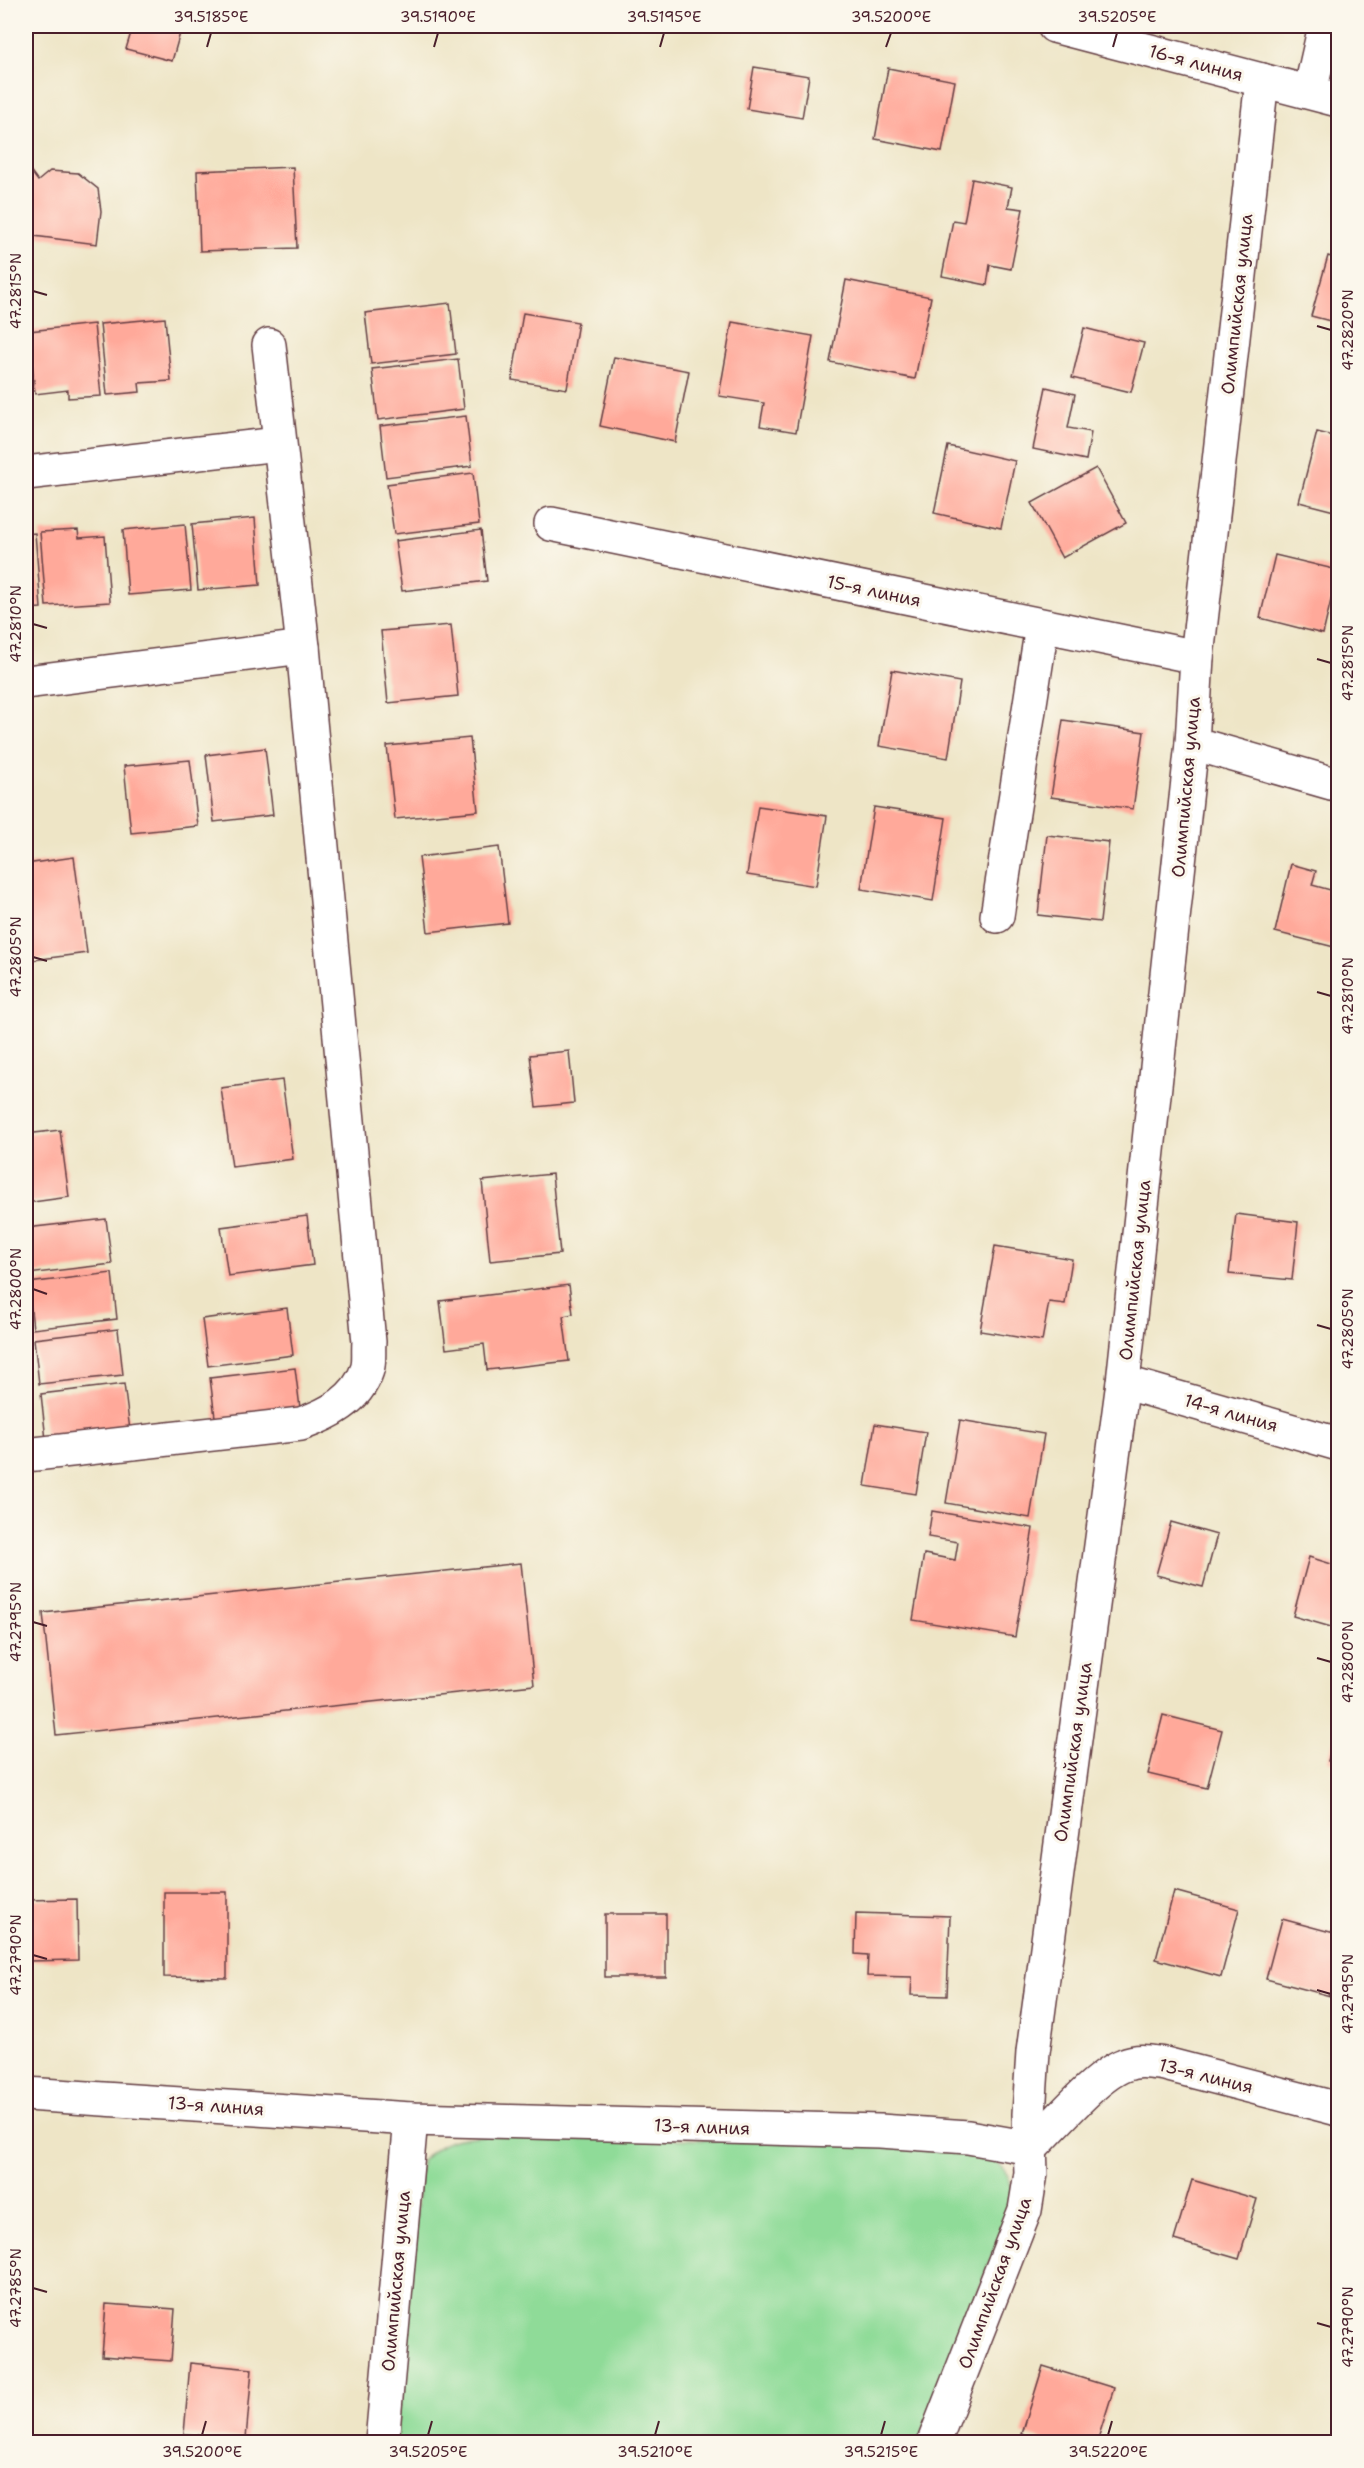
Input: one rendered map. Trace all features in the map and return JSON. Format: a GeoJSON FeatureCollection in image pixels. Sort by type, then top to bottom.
{"type":"FeatureCollection","features":[{"type":"Feature","properties":{"kind":"street","name":"16-я линия"},"geometry":{"type":"LineString","coordinates":[[1054,26],[1324,96]]}},
{"type":"Feature","properties":{"kind":"street"},"geometry":{"type":"LineString","coordinates":[[1324,96],[1325,26]]}},
{"type":"Feature","properties":{"kind":"street","name":"Олимпийская улица"},"geometry":{"type":"LineString","coordinates":[[934,2442],[1024,2210],[1029,2189],[1031,2148],[1029,2114],[1033,2052],[1123,1382],[1192,743],[1197,657],[1262,80]]}},
{"type":"Feature","properties":{"kind":"street"},"geometry":{"type":"LineString","coordinates":[[26,1455],[301,1424],[327,1415],[353,1395],[368,1369],[368,1330],[303,647],[278,444],[269,345]]}},
{"type":"Feature","properties":{"kind":"street"},"geometry":{"type":"LineString","coordinates":[[26,473],[278,444]]}},
{"type":"Feature","properties":{"kind":"street","name":"15-я линия"},"geometry":{"type":"LineString","coordinates":[[550,524],[1197,657]]}},
{"type":"Feature","properties":{"kind":"street"},"geometry":{"type":"LineString","coordinates":[[997,916],[1042,626]]}},
{"type":"Feature","properties":{"kind":"street"},"geometry":{"type":"LineString","coordinates":[[26,682],[303,647]]}},
{"type":"Feature","properties":{"kind":"street"},"geometry":{"type":"LineString","coordinates":[[1192,743],[1338,785]]}},
{"type":"Feature","properties":{"kind":"street","name":"14-я линия"},"geometry":{"type":"LineString","coordinates":[[1123,1382],[1338,1444]]}},
{"type":"Feature","properties":{"kind":"street","name":"13-я линия"},"geometry":{"type":"LineString","coordinates":[[26,2094],[411,2119],[880,2131],[968,2137],[1031,2148],[1101,2078],[1123,2065],[1140,2061],[1165,2064],[1338,2109]]}},
{"type":"Feature","properties":{"kind":"street","name":"Олимпийская улица"},"geometry":{"type":"LineString","coordinates":[[382,2442],[411,2119]]}},
{"type":"Feature","properties":{"kind":"green space"},"geometry":{"type":"Polygon","coordinates":[[[492,2135],[854,2143],[987,2155],[1004,2170],[1010,2180],[1013,2202],[919,2442],[395,2442],[421,2161],[438,2147],[454,2140],[492,2135]]]}},
{"type":"Feature","properties":{"kind":"building"},"geometry":{"type":"Polygon","coordinates":[[[133,26],[182,26],[172,61],[126,49],[133,26]]]}},
{"type":"Feature","properties":{"kind":"building"},"geometry":{"type":"Polygon","coordinates":[[[754,67],[809,76],[802,118],[747,109],[754,67]]]}},
{"type":"Feature","properties":{"kind":"building"},"geometry":{"type":"Polygon","coordinates":[[[888,68],[955,81],[942,152],[875,139],[888,68]]]}},
{"type":"Feature","properties":{"kind":"building"},"geometry":{"type":"Polygon","coordinates":[[[26,165],[38,181],[50,171],[78,173],[98,189],[101,211],[97,244],[26,235],[26,165]]]}},
{"type":"Feature","properties":{"kind":"building"},"geometry":{"type":"Polygon","coordinates":[[[293,167],[297,248],[200,251],[197,171],[293,167]]]}},
{"type":"Feature","properties":{"kind":"building"},"geometry":{"type":"Polygon","coordinates":[[[972,179],[1012,187],[1008,207],[1023,209],[1011,269],[990,265],[987,285],[942,276],[953,220],[964,222],[972,179]]]}},
{"type":"Feature","properties":{"kind":"building"},"geometry":{"type":"Polygon","coordinates":[[[1328,256],[1338,259],[1338,323],[1311,316],[1328,256]]]}},
{"type":"Feature","properties":{"kind":"building"},"geometry":{"type":"Polygon","coordinates":[[[846,280],[931,297],[915,379],[830,362],[846,280]]]}},
{"type":"Feature","properties":{"kind":"building"},"geometry":{"type":"Polygon","coordinates":[[[450,303],[456,354],[371,364],[365,313],[450,303]]]}},
{"type":"Feature","properties":{"kind":"building"},"geometry":{"type":"Polygon","coordinates":[[[523,313],[578,322],[567,389],[512,380],[523,313]]]}},
{"type":"Feature","properties":{"kind":"building"},"geometry":{"type":"Polygon","coordinates":[[[165,318],[171,381],[139,383],[140,392],[107,395],[100,324],[165,318]]]}},
{"type":"Feature","properties":{"kind":"building"},"geometry":{"type":"Polygon","coordinates":[[[732,322],[813,336],[796,432],[760,426],[764,403],[719,396],[732,322]]]}},
{"type":"Feature","properties":{"kind":"building"},"geometry":{"type":"Polygon","coordinates":[[[94,324],[101,396],[68,398],[68,390],[35,394],[29,331],[94,324]]]}},
{"type":"Feature","properties":{"kind":"building"},"geometry":{"type":"Polygon","coordinates":[[[1084,328],[1144,343],[1131,392],[1072,378],[1084,328]]]}},
{"type":"Feature","properties":{"kind":"building"},"geometry":{"type":"Polygon","coordinates":[[[614,357],[689,371],[675,442],[600,426],[614,357]]]}},
{"type":"Feature","properties":{"kind":"building"},"geometry":{"type":"Polygon","coordinates":[[[458,359],[464,409],[378,420],[372,369],[458,359]]]}},
{"type":"Feature","properties":{"kind":"building"},"geometry":{"type":"Polygon","coordinates":[[[1046,387],[1075,394],[1068,428],[1091,432],[1086,460],[1033,449],[1046,387]]]}},
{"type":"Feature","properties":{"kind":"building"},"geometry":{"type":"Polygon","coordinates":[[[466,416],[472,466],[386,477],[380,426],[466,416]]]}},
{"type":"Feature","properties":{"kind":"building"},"geometry":{"type":"Polygon","coordinates":[[[1317,432],[1338,437],[1338,512],[1299,502],[1317,432]]]}},
{"type":"Feature","properties":{"kind":"building"},"geometry":{"type":"Polygon","coordinates":[[[948,446],[1015,461],[1001,528],[934,513],[948,446]]]}},
{"type":"Feature","properties":{"kind":"building"},"geometry":{"type":"Polygon","coordinates":[[[1096,468],[1126,523],[1062,558],[1032,503],[1096,468]]]}},
{"type":"Feature","properties":{"kind":"building"},"geometry":{"type":"Polygon","coordinates":[[[473,473],[479,524],[394,534],[387,484],[473,473]]]}},
{"type":"Feature","properties":{"kind":"building"},"geometry":{"type":"Polygon","coordinates":[[[255,518],[260,585],[198,590],[192,524],[255,518]]]}},
{"type":"Feature","properties":{"kind":"building"},"geometry":{"type":"Polygon","coordinates":[[[185,524],[191,590],[128,595],[123,530],[185,524]]]}},
{"type":"Feature","properties":{"kind":"building"},"geometry":{"type":"Polygon","coordinates":[[[78,530],[79,538],[105,536],[110,602],[46,606],[40,532],[78,530]]]}},
{"type":"Feature","properties":{"kind":"building"},"geometry":{"type":"Polygon","coordinates":[[[481,530],[487,581],[402,591],[395,541],[481,530]]]}},
{"type":"Feature","properties":{"kind":"building"},"geometry":{"type":"Polygon","coordinates":[[[35,533],[41,608],[26,609],[26,534],[35,533]]]}},
{"type":"Feature","properties":{"kind":"building"},"geometry":{"type":"Polygon","coordinates":[[[1275,555],[1338,570],[1323,634],[1260,618],[1275,555]]]}},
{"type":"Feature","properties":{"kind":"building"},"geometry":{"type":"Polygon","coordinates":[[[451,625],[458,696],[388,703],[381,631],[451,625]]]}},
{"type":"Feature","properties":{"kind":"building"},"geometry":{"type":"Polygon","coordinates":[[[892,670],[960,682],[948,758],[879,746],[892,670]]]}},
{"type":"Feature","properties":{"kind":"building"},"geometry":{"type":"Polygon","coordinates":[[[1063,720],[1144,732],[1133,809],[1051,797],[1063,720]]]}},
{"type":"Feature","properties":{"kind":"building"},"geometry":{"type":"Polygon","coordinates":[[[470,738],[478,811],[395,819],[387,746],[470,738]]]}},
{"type":"Feature","properties":{"kind":"building"},"geometry":{"type":"Polygon","coordinates":[[[265,748],[273,815],[214,822],[206,755],[265,748]]]}},
{"type":"Feature","properties":{"kind":"building"},"geometry":{"type":"Polygon","coordinates":[[[190,760],[198,826],[131,833],[124,766],[190,760]]]}},
{"type":"Feature","properties":{"kind":"building"},"geometry":{"type":"Polygon","coordinates":[[[758,806],[827,816],[816,886],[747,875],[758,806]]]}},
{"type":"Feature","properties":{"kind":"building"},"geometry":{"type":"Polygon","coordinates":[[[874,807],[946,818],[933,901],[861,889],[874,807]]]}},
{"type":"Feature","properties":{"kind":"building"},"geometry":{"type":"Polygon","coordinates":[[[1047,835],[1109,842],[1100,922],[1038,915],[1047,835]]]}},
{"type":"Feature","properties":{"kind":"building"},"geometry":{"type":"Polygon","coordinates":[[[499,847],[508,923],[428,932],[419,857],[499,847]]]}},
{"type":"Feature","properties":{"kind":"building"},"geometry":{"type":"Polygon","coordinates":[[[74,857],[87,953],[26,961],[26,864],[74,857]]]}},
{"type":"Feature","properties":{"kind":"building"},"geometry":{"type":"Polygon","coordinates":[[[1291,864],[1316,871],[1312,885],[1338,892],[1338,948],[1275,932],[1291,864]]]}},
{"type":"Feature","properties":{"kind":"building"},"geometry":{"type":"Polygon","coordinates":[[[569,1051],[574,1103],[536,1107],[530,1055],[569,1051]]]}},
{"type":"Feature","properties":{"kind":"building"},"geometry":{"type":"Polygon","coordinates":[[[282,1080],[293,1159],[232,1167],[221,1088],[282,1080]]]}},
{"type":"Feature","properties":{"kind":"building"},"geometry":{"type":"Polygon","coordinates":[[[60,1130],[69,1197],[26,1203],[26,1134],[60,1130]]]}},
{"type":"Feature","properties":{"kind":"building"},"geometry":{"type":"Polygon","coordinates":[[[552,1174],[560,1254],[490,1261],[482,1181],[552,1174]]]}},
{"type":"Feature","properties":{"kind":"building"},"geometry":{"type":"Polygon","coordinates":[[[1236,1214],[1298,1222],[1292,1280],[1229,1274],[1236,1214]]]}},
{"type":"Feature","properties":{"kind":"building"},"geometry":{"type":"Polygon","coordinates":[[[307,1216],[313,1265],[228,1276],[221,1227],[307,1216]]]}},
{"type":"Feature","properties":{"kind":"building"},"geometry":{"type":"Polygon","coordinates":[[[106,1219],[112,1264],[28,1274],[26,1228],[106,1219]]]}},
{"type":"Feature","properties":{"kind":"building"},"geometry":{"type":"Polygon","coordinates":[[[995,1246],[1072,1259],[1065,1304],[1049,1302],[1042,1341],[980,1331],[995,1246]]]}},
{"type":"Feature","properties":{"kind":"building"},"geometry":{"type":"Polygon","coordinates":[[[112,1273],[117,1319],[33,1329],[28,1283],[112,1273]]]}},
{"type":"Feature","properties":{"kind":"building"},"geometry":{"type":"Polygon","coordinates":[[[569,1285],[573,1314],[563,1316],[569,1361],[487,1370],[484,1344],[446,1349],[440,1301],[569,1285]]]}},
{"type":"Feature","properties":{"kind":"building"},"geometry":{"type":"Polygon","coordinates":[[[287,1308],[293,1355],[208,1366],[202,1319],[287,1308]]]}},
{"type":"Feature","properties":{"kind":"building"},"geometry":{"type":"Polygon","coordinates":[[[118,1329],[123,1375],[39,1384],[34,1339],[118,1329]]]}},
{"type":"Feature","properties":{"kind":"building"},"geometry":{"type":"Polygon","coordinates":[[[295,1368],[301,1416],[216,1425],[210,1378],[295,1368]]]}},
{"type":"Feature","properties":{"kind":"building"},"geometry":{"type":"Polygon","coordinates":[[[124,1384],[130,1430],[46,1440],[41,1394],[124,1384]]]}},
{"type":"Feature","properties":{"kind":"building"},"geometry":{"type":"Polygon","coordinates":[[[960,1420],[1044,1434],[1030,1518],[946,1503],[960,1420]]]}},
{"type":"Feature","properties":{"kind":"building"},"geometry":{"type":"Polygon","coordinates":[[[875,1424],[926,1432],[916,1494],[865,1486],[875,1424]]]}},
{"type":"Feature","properties":{"kind":"building"},"geometry":{"type":"Polygon","coordinates":[[[932,1511],[1033,1528],[1015,1637],[913,1620],[924,1554],[955,1560],[958,1542],[928,1537],[932,1511]]]}},
{"type":"Feature","properties":{"kind":"building"},"geometry":{"type":"Polygon","coordinates":[[[1171,1522],[1217,1535],[1203,1587],[1156,1575],[1171,1522]]]}},
{"type":"Feature","properties":{"kind":"building"},"geometry":{"type":"Polygon","coordinates":[[[1309,1557],[1338,1566],[1338,1629],[1293,1616],[1309,1557]]]}},
{"type":"Feature","properties":{"kind":"building"},"geometry":{"type":"Polygon","coordinates":[[[521,1563],[534,1685],[56,1735],[43,1613],[521,1563]]]}},
{"type":"Feature","properties":{"kind":"building"},"geometry":{"type":"Polygon","coordinates":[[[1163,1715],[1222,1730],[1207,1788],[1148,1774],[1163,1715]]]}},
{"type":"Feature","properties":{"kind":"building"},"geometry":{"type":"Polygon","coordinates":[[[1338,1724],[1338,1763],[1328,1761],[1338,1724]]]}},
{"type":"Feature","properties":{"kind":"building"},"geometry":{"type":"Polygon","coordinates":[[[1174,1891],[1239,1909],[1221,1977],[1156,1959],[1174,1891]]]}},
{"type":"Feature","properties":{"kind":"building"},"geometry":{"type":"Polygon","coordinates":[[[164,1892],[227,1892],[227,1978],[164,1977],[164,1892]]]}},
{"type":"Feature","properties":{"kind":"building"},"geometry":{"type":"Polygon","coordinates":[[[77,1899],[78,1960],[26,1961],[26,1900],[77,1899]]]}},
{"type":"Feature","properties":{"kind":"building"},"geometry":{"type":"Polygon","coordinates":[[[856,1913],[950,1916],[947,1996],[911,1995],[912,1977],[867,1976],[868,1955],[855,1954],[856,1913]]]}},
{"type":"Feature","properties":{"kind":"building"},"geometry":{"type":"Polygon","coordinates":[[[605,1914],[666,1914],[666,1977],[605,1977],[605,1914]]]}},
{"type":"Feature","properties":{"kind":"building"},"geometry":{"type":"Polygon","coordinates":[[[1282,1919],[1338,1934],[1338,1998],[1266,1979],[1282,1919]]]}},
{"type":"Feature","properties":{"kind":"building"},"geometry":{"type":"Polygon","coordinates":[[[1192,2180],[1257,2199],[1239,2259],[1174,2240],[1192,2180]]]}},
{"type":"Feature","properties":{"kind":"building"},"geometry":{"type":"Polygon","coordinates":[[[106,2304],[175,2309],[171,2361],[102,2356],[106,2304]]]}},
{"type":"Feature","properties":{"kind":"building"},"geometry":{"type":"Polygon","coordinates":[[[190,2363],[252,2369],[246,2439],[184,2434],[190,2363]]]}},
{"type":"Feature","properties":{"kind":"building"},"geometry":{"type":"Polygon","coordinates":[[[1043,2366],[1114,2388],[1097,2442],[1048,2442],[1022,2434],[1043,2366]]]}}]}
